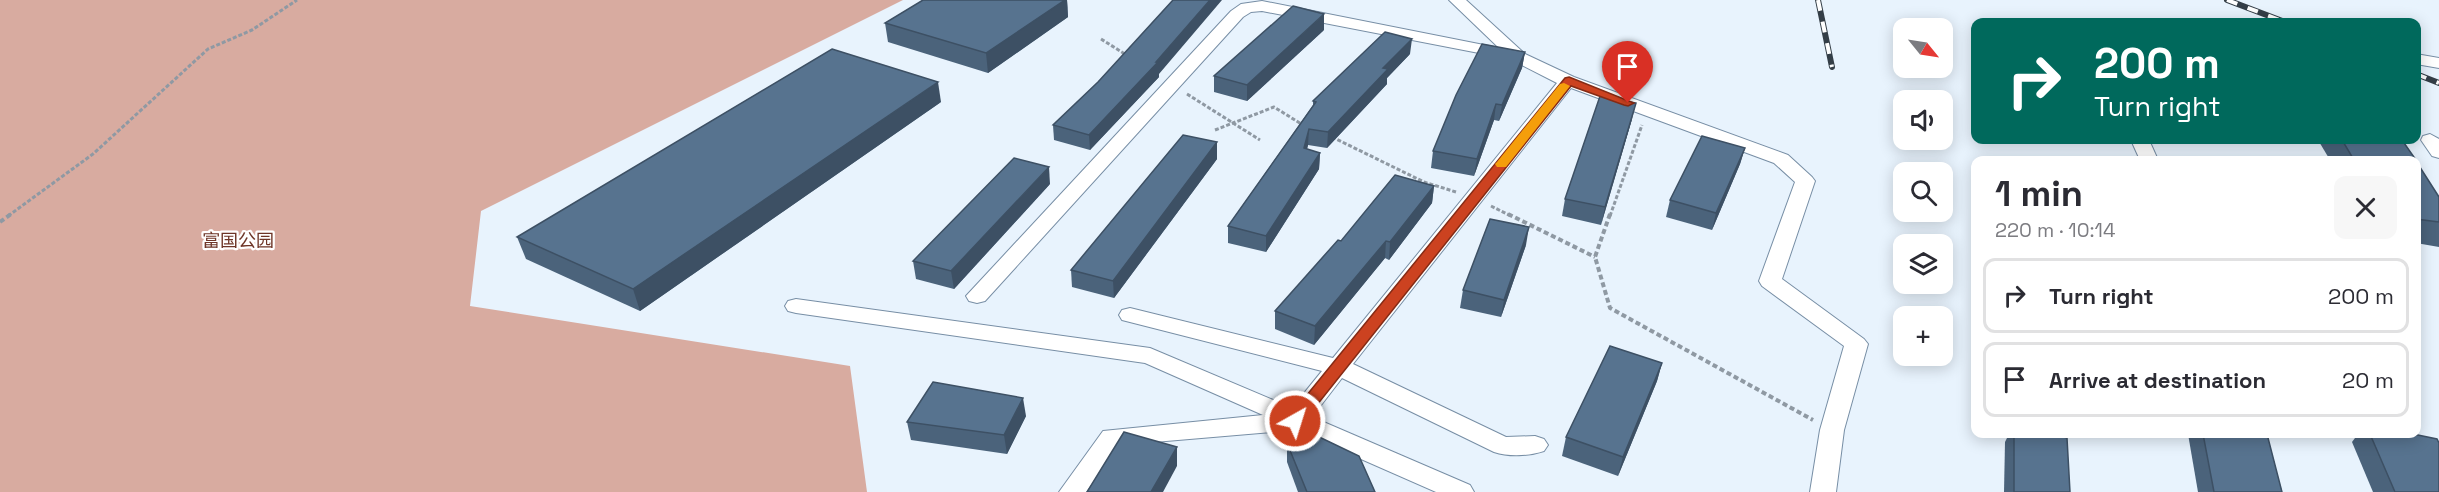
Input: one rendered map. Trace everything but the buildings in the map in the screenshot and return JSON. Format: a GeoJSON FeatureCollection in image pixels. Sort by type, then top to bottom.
{"type":"FeatureCollection","features":[{"type":"Feature","properties":{"kind":"street"},"geometry":{"type":"LineString","coordinates":[[1457,0],[1519,58]]}},
{"type":"Feature","properties":{"kind":"street"},"geometry":{"type":"LineString","coordinates":[[977,296],[1246,7],[1262,6],[1519,58],[1569,81],[1781,159],[1805,181],[1770,281],[1856,344],[1832,430],[1823,492]]}},
{"type":"Feature","properties":{"kind":"street"},"geometry":{"type":"LineString","coordinates":[[2421,60],[2439,63]]}},
{"type":"Feature","properties":{"kind":"street"},"geometry":{"type":"LineString","coordinates":[[1072,492],[1112,437],[1295,421],[1569,81]]}},
{"type":"Feature","properties":{"kind":"street"},"geometry":{"type":"LineString","coordinates":[[796,306],[1150,356],[1461,492]]}},
{"type":"Feature","properties":{"kind":"street"},"geometry":{"type":"LineString","coordinates":[[1130,315],[1339,367],[1503,446],[1535,445]]}},
{"type":"Feature","properties":{"kind":"path"},"geometry":{"type":"LineString","coordinates":[[0,222],[93,154],[208,49],[252,30],[297,0]]}},
{"type":"Feature","properties":{"kind":"path"},"geometry":{"type":"LineString","coordinates":[[1215,130],[1274,107],[1308,129]]}},
{"type":"Feature","properties":{"kind":"path"},"geometry":{"type":"LineString","coordinates":[[1648,110],[1595,257],[1610,308],[1832,430]]}},
{"type":"Feature","properties":{"kind":"path"},"geometry":{"type":"LineString","coordinates":[[1328,135],[1425,183],[1474,198],[1595,257]]}},
{"type":"Feature","properties":{"kind":"green space","name":"富国公园"},"geometry":{"type":"Polygon","coordinates":[[[0,0],[903,0],[481,211],[470,306],[850,366],[867,492],[0,492],[0,0]]]}},
{"type":"Feature","properties":{"kind":"railway"},"geometry":{"type":"LineString","coordinates":[[1818,0],[1832,67]]}},
{"type":"Feature","properties":{"kind":"railway"},"geometry":{"type":"LineString","coordinates":[[2227,0],[2274,18]]}},
{"type":"Feature","properties":{"kind":"railway"},"geometry":{"type":"LineString","coordinates":[[2421,76],[2439,83]]}},
{"type":"Feature","properties":{"kind":"slow traffic"},"geometry":{"type":"LineString","coordinates":[[1501,164],[1564,86]]}},
{"type":"Feature","properties":{"kind":"route"},"geometry":{"type":"LineString","coordinates":[[1295,421],[1569,81],[1628,103]]}}]}
